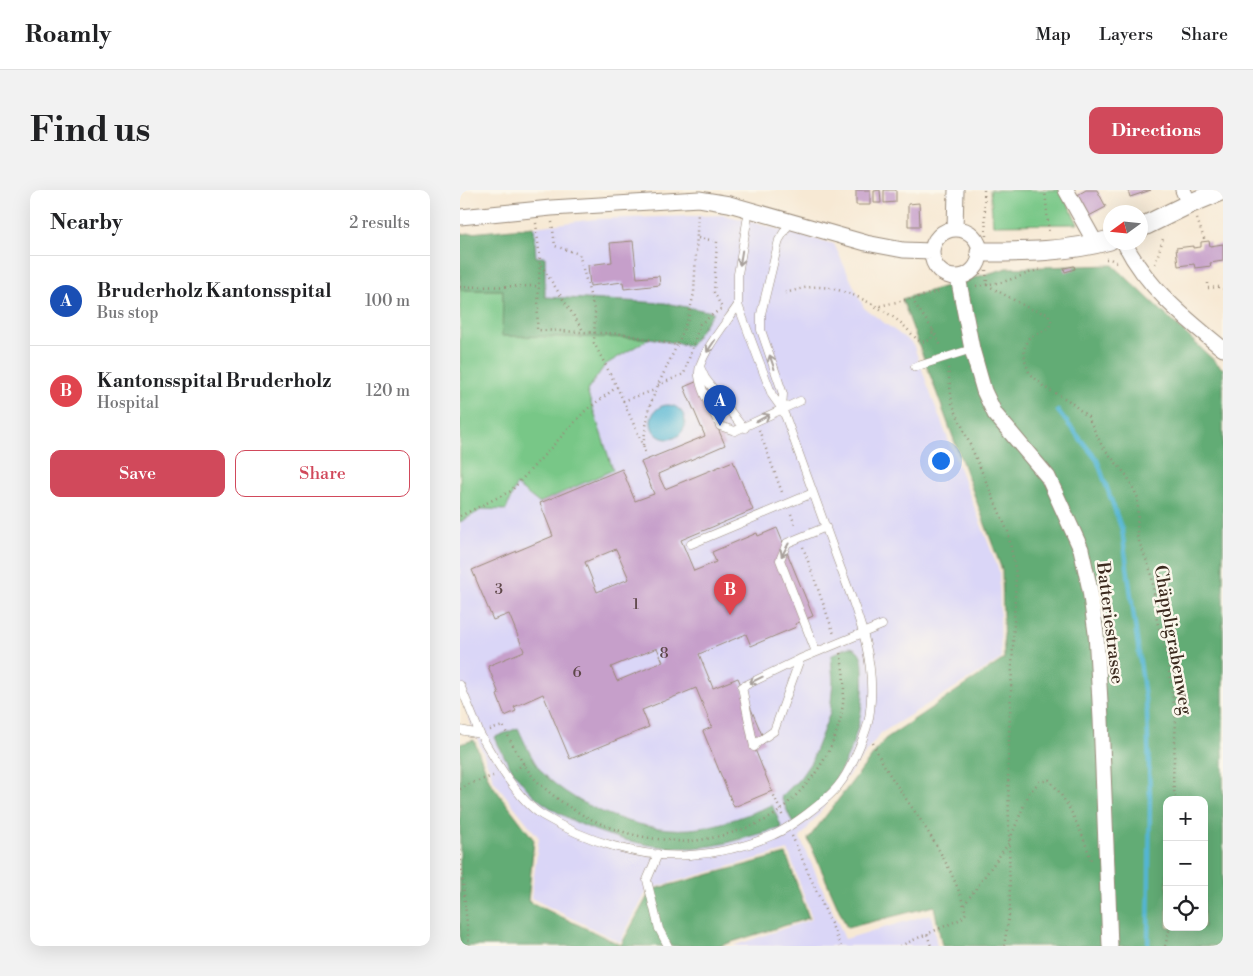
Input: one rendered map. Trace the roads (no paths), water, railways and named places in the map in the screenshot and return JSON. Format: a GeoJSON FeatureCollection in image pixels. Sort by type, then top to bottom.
{"type":"FeatureCollection","features":[{"type":"Feature","properties":{"kind":"street"},"geometry":{"type":"LineString","coordinates":[[956,190],[956,229]]}},
{"type":"Feature","properties":{"kind":"street"},"geometry":{"type":"LineString","coordinates":[[980,252],[1054,250],[1103,242],[1066,190]]}},
{"type":"Feature","properties":{"kind":"street"},"geometry":{"type":"LineString","coordinates":[[1148,224],[1222,190]]}},
{"type":"Feature","properties":{"kind":"street"},"geometry":{"type":"LineString","coordinates":[[460,217],[551,208],[699,199],[729,204],[866,243],[903,250],[932,251]]}},
{"type":"Feature","properties":{"kind":"street"},"geometry":{"type":"LineString","coordinates":[[956,229],[963,230],[975,238],[980,252],[976,266],[965,275],[958,277],[942,273],[936,267],[932,251],[937,238],[948,230],[956,229]]}},
{"type":"Feature","properties":{"kind":"street"},"geometry":{"type":"LineString","coordinates":[[1127,250],[1158,293],[1223,349]]}},
{"type":"Feature","properties":{"kind":"street","name":"Batteriestrasse"},"geometry":{"type":"LineString","coordinates":[[958,277],[972,349],[984,391],[995,414],[1048,477],[1080,549],[1090,590],[1096,633],[1101,718],[1110,946]]}},
{"type":"Feature","properties":{"kind":"lane"},"geometry":{"type":"LineString","coordinates":[[460,685],[480,734],[516,791],[540,814],[601,842],[658,854],[690,855],[748,844],[775,834],[818,806],[838,786],[853,761],[867,728],[872,687],[870,658],[863,631],[782,409],[772,395],[738,305],[738,274],[748,210]]}},
{"type":"Feature","properties":{"kind":"lane"},"geometry":{"type":"LineString","coordinates":[[782,409],[783,394],[761,330],[761,314],[779,240],[790,222]]}},
{"type":"Feature","properties":{"kind":"lane"},"geometry":{"type":"LineString","coordinates":[[738,305],[704,357],[698,374],[720,426],[735,431],[745,428],[800,401]]}},
{"type":"Feature","properties":{"kind":"lane"},"geometry":{"type":"LineString","coordinates":[[915,367],[972,349]]}},
{"type":"Feature","properties":{"kind":"lane"},"geometry":{"type":"LineString","coordinates":[[700,366],[705,378],[745,428]]}},
{"type":"Feature","properties":{"kind":"lane"},"geometry":{"type":"LineString","coordinates":[[692,544],[813,493]]}},
{"type":"Feature","properties":{"kind":"lane"},"geometry":{"type":"LineString","coordinates":[[816,652],[780,560],[787,543],[826,527]]}},
{"type":"Feature","properties":{"kind":"lane"},"geometry":{"type":"LineString","coordinates":[[800,658],[774,731],[754,747],[742,687],[800,658],[838,644],[863,631],[882,625]]}},
{"type":"Feature","properties":{"kind":"lane"},"geometry":{"type":"LineString","coordinates":[[460,730],[480,734]]}},
{"type":"Feature","properties":{"kind":"lane"},"geometry":{"type":"LineString","coordinates":[[658,854],[647,880],[659,929],[668,946]]}},
{"type":"Feature","properties":{"kind":"water"},"geometry":{"type":"Polygon","coordinates":[[[668,405],[675,406],[680,410],[684,415],[684,429],[680,434],[675,438],[668,439],[661,438],[656,434],[652,429],[651,422],[652,415],[656,410],[661,406],[668,405]]]}},
{"type":"Feature","properties":{"kind":"waterway"},"geometry":{"type":"LineString","coordinates":[[1058,411],[1097,460],[1122,530],[1147,712],[1150,796],[1148,946]]}},
{"type":"Feature","properties":{"kind":"place","name":"Bruderholz Kantonsspital"},"geometry":{"type":"Point","coordinates":[720,426]}},
{"type":"Feature","properties":{"kind":"place","name":"Kantonsspital Bruderholz"},"geometry":{"type":"Point","coordinates":[730,615]}}]}
